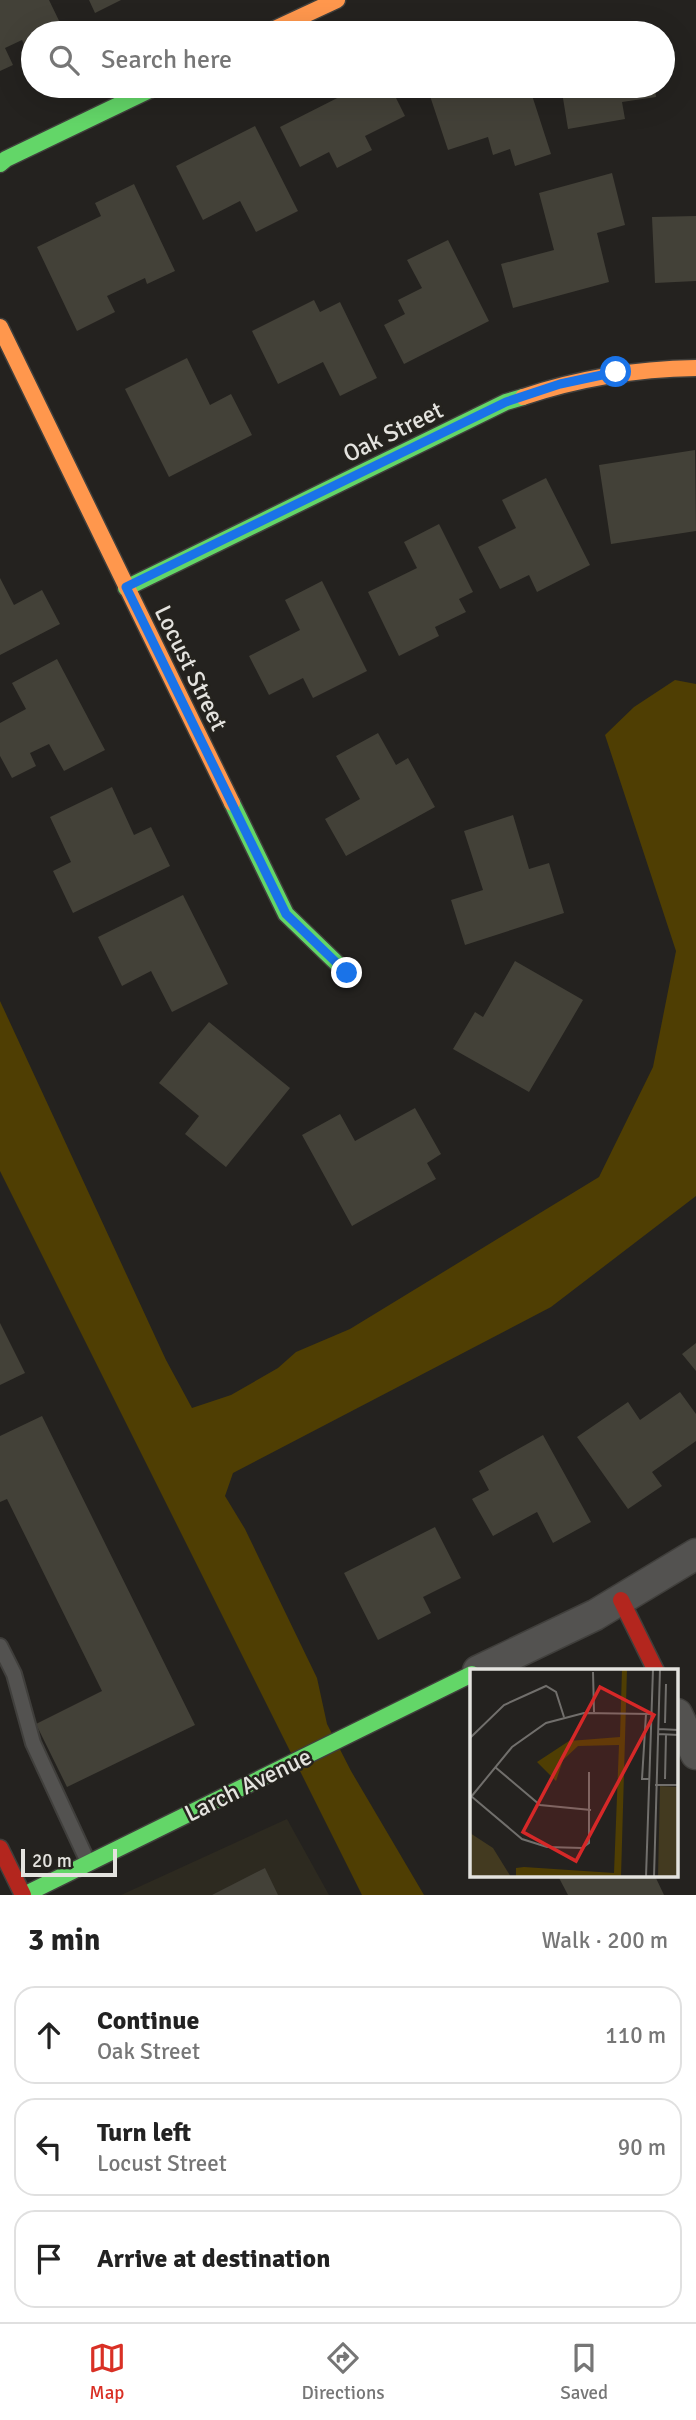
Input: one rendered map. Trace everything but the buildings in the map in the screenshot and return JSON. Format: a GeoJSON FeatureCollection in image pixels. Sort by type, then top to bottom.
{"type":"FeatureCollection","features":[{"type":"Feature","properties":{"kind":"street"},"geometry":{"type":"LineString","coordinates":[[292,21],[337,0]]}},
{"type":"Feature","properties":{"kind":"street"},"geometry":{"type":"LineString","coordinates":[[0,164],[133,98]]}},
{"type":"Feature","properties":{"kind":"street","name":"Locust Street"},"geometry":{"type":"LineString","coordinates":[[0,327],[286,914],[347,973]]}},
{"type":"Feature","properties":{"kind":"street","name":"Oak Street"},"geometry":{"type":"LineString","coordinates":[[126,587],[506,402],[560,384],[616,372],[696,368]]}},
{"type":"Feature","properties":{"kind":"street"},"geometry":{"type":"LineString","coordinates":[[482,1669],[621,1600],[696,1554]]}},
{"type":"Feature","properties":{"kind":"street"},"geometry":{"type":"LineString","coordinates":[[621,1600],[655,1669]]}},
{"type":"Feature","properties":{"kind":"street","name":"Larch Avenue"},"geometry":{"type":"LineString","coordinates":[[23,1895],[470,1675]]}},
{"type":"Feature","properties":{"kind":"street"},"geometry":{"type":"LineString","coordinates":[[678,1716],[696,1754]]}},
{"type":"Feature","properties":{"kind":"street"},"geometry":{"type":"LineString","coordinates":[[0,1848],[23,1895]]}},
{"type":"Feature","properties":{"kind":"lane"},"geometry":{"type":"LineString","coordinates":[[0,1646],[14,1674],[33,1743],[89,1863]]}},
{"type":"Feature","properties":{"kind":"shaded area"},"geometry":{"type":"Polygon","coordinates":[[[675,680],[696,684],[696,1196],[551,1307],[233,1473],[225,1496],[245,1529],[317,1678],[327,1724],[351,1771],[424,1895],[362,1895],[0,1171],[0,1001],[166,1360],[192,1408],[231,1395],[278,1368],[296,1352],[350,1329],[599,1177],[653,1067],[676,951],[605,735],[634,707],[675,680]]]}},
{"type":"Feature","properties":{"kind":"shaded area"},"geometry":{"type":"Polygon","coordinates":[[[287,1819],[329,1895],[121,1895],[287,1819]]]}},
{"type":"Feature","properties":{"kind":"traffic: fast"},"geometry":{"type":"LineString","coordinates":[[0,164],[133,98]]}},
{"type":"Feature","properties":{"kind":"traffic: fast"},"geometry":{"type":"LineString","coordinates":[[126,588],[506,402],[523,397]]}},
{"type":"Feature","properties":{"kind":"traffic: fast"},"geometry":{"type":"LineString","coordinates":[[232,803],[286,914],[347,973]]}},
{"type":"Feature","properties":{"kind":"traffic: fast"},"geometry":{"type":"LineString","coordinates":[[24,1895],[470,1675]]}},
{"type":"Feature","properties":{"kind":"traffic: slow"},"geometry":{"type":"LineString","coordinates":[[292,21],[337,0]]}},
{"type":"Feature","properties":{"kind":"traffic: slow"},"geometry":{"type":"LineString","coordinates":[[0,327],[232,803]]}},
{"type":"Feature","properties":{"kind":"traffic: slow"},"geometry":{"type":"LineString","coordinates":[[523,397],[608,376],[696,368]]}},
{"type":"Feature","properties":{"kind":"traffic: jam"},"geometry":{"type":"LineString","coordinates":[[621,1600],[655,1669]]}},
{"type":"Feature","properties":{"kind":"traffic: jam"},"geometry":{"type":"LineString","coordinates":[[0,1848],[23,1895]]}},
{"type":"Feature","properties":{"kind":"route"},"geometry":{"type":"LineString","coordinates":[[347,973],[286,914],[126,587],[506,402],[560,384],[616,372]]}}]}
